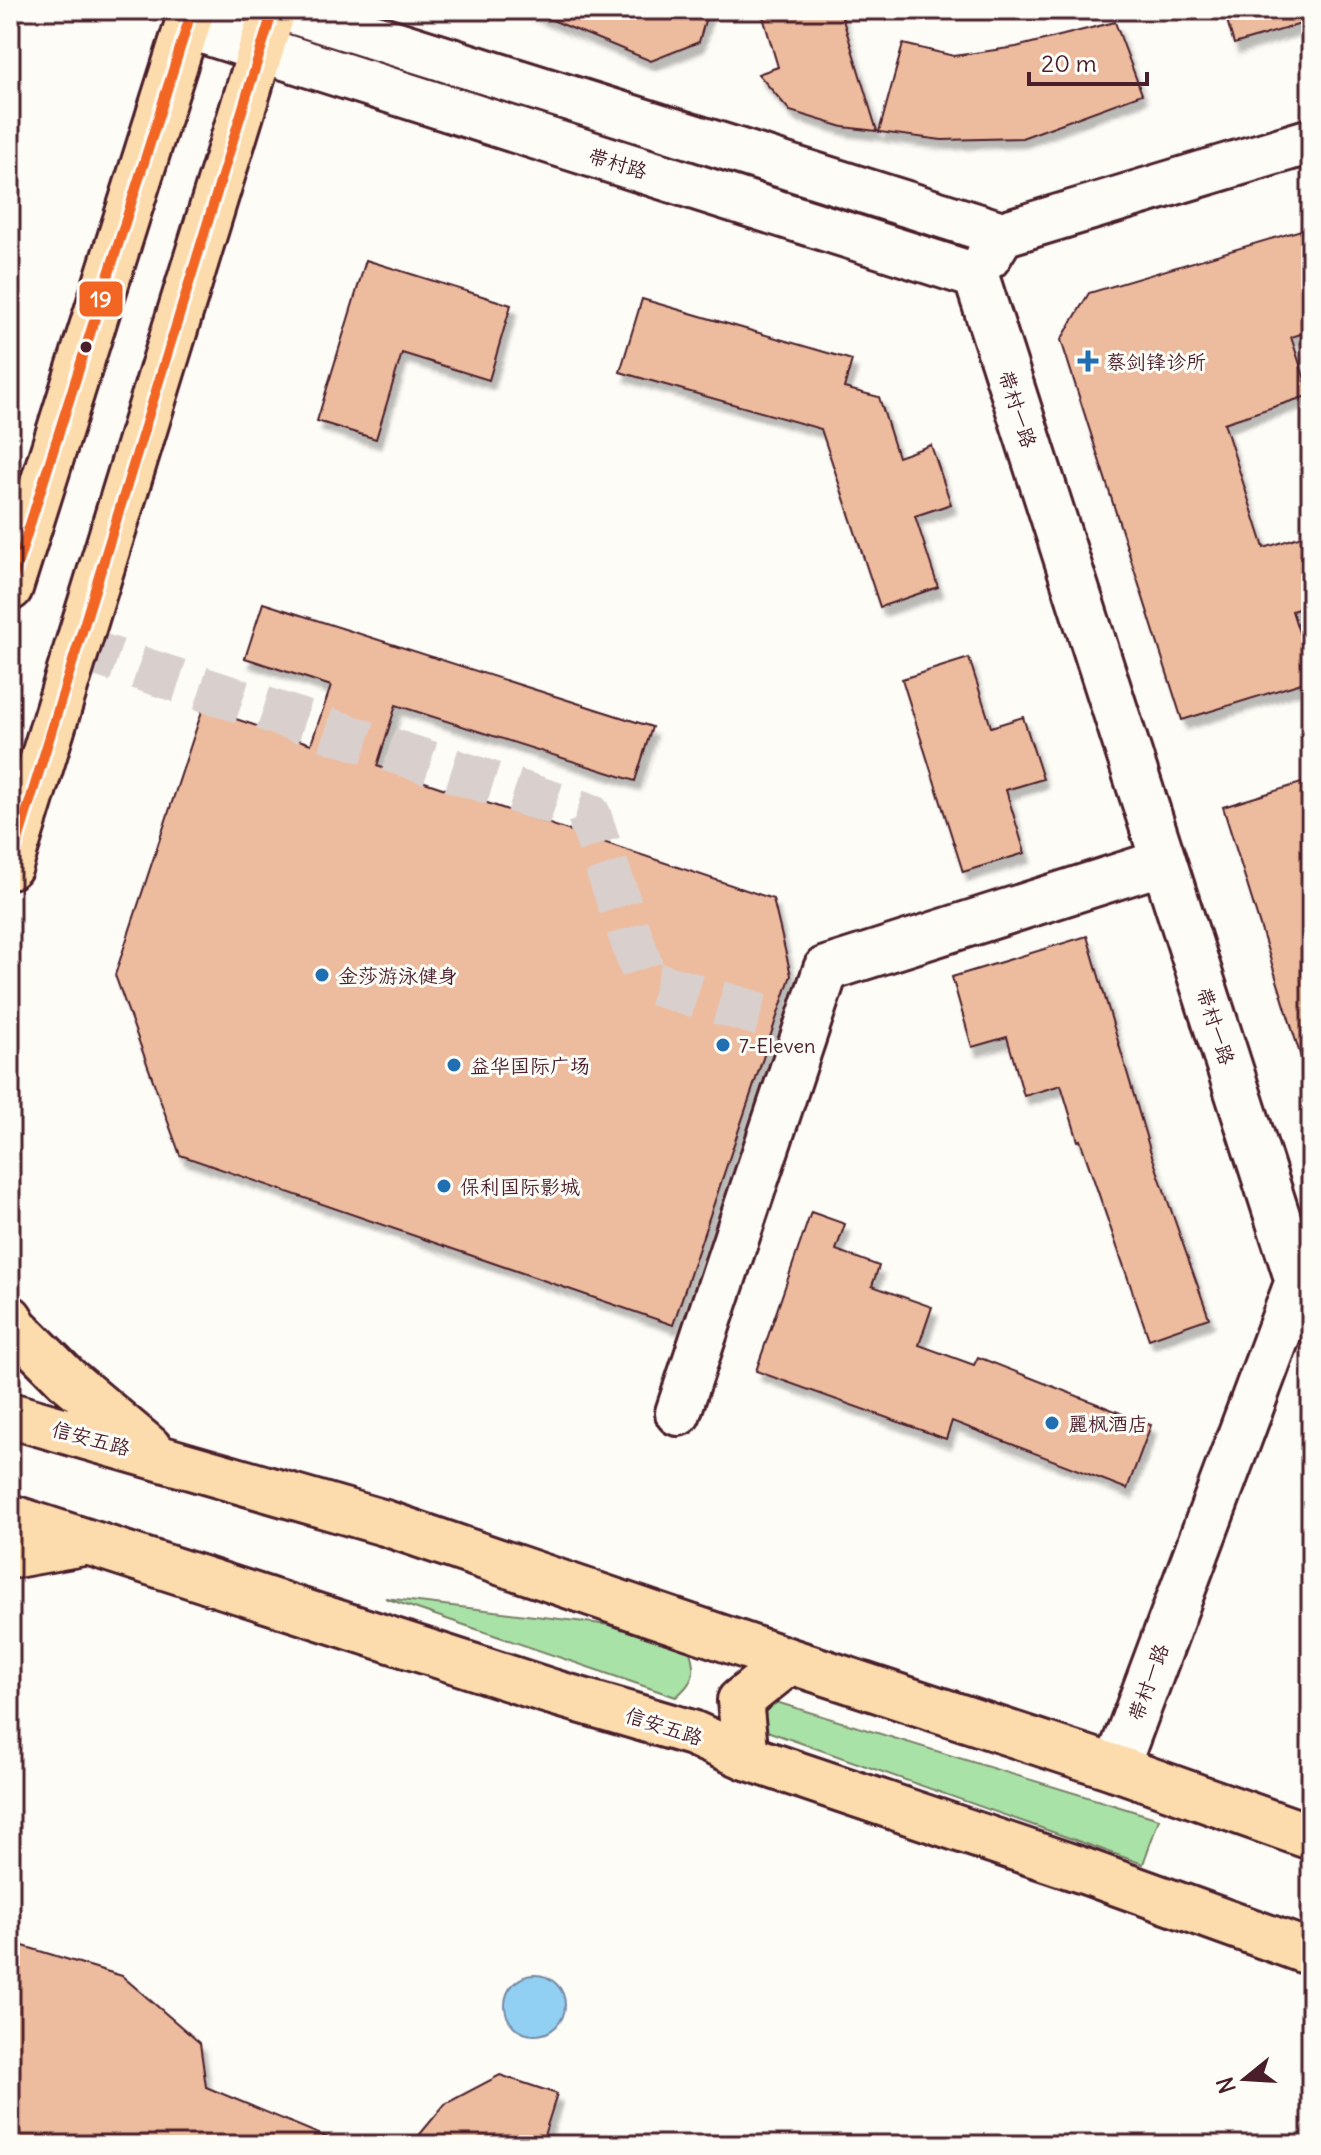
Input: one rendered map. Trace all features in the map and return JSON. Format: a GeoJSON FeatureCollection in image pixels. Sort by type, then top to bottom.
{"type":"FeatureCollection","features":[{"type":"Feature","properties":{"kind":"main road"},"geometry":{"type":"LineString","coordinates":[[10,866],[273,10]]}},
{"type":"Feature","properties":{"kind":"main road"},"geometry":{"type":"LineString","coordinates":[[10,588],[190,18]]}},
{"type":"Feature","properties":{"kind":"main road"},"geometry":{"type":"LineString","coordinates":[[10,1318],[16,1328],[66,1378],[160,1457]]}},
{"type":"Feature","properties":{"kind":"main road","name":"信安五路"},"geometry":{"type":"LineString","coordinates":[[10,1415],[385,1523],[1116,1768],[1311,1837]]}},
{"type":"Feature","properties":{"kind":"main road","name":"信安五路"},"geometry":{"type":"LineString","coordinates":[[10,1517],[552,1692],[692,1733],[746,1757],[1087,1872],[1311,1953]]}},
{"type":"Feature","properties":{"kind":"main road"},"geometry":{"type":"LineString","coordinates":[[10,1556],[91,1542]]}},
{"type":"Feature","properties":{"kind":"main road"},"geometry":{"type":"LineString","coordinates":[[746,1757],[740,1701],[790,1661]]}},
{"type":"Feature","properties":{"kind":"street"},"geometry":{"type":"LineString","coordinates":[[289,10],[1002,234],[1311,141]]}},
{"type":"Feature","properties":{"kind":"street","name":"带村路"},"geometry":{"type":"LineString","coordinates":[[190,18],[260,51],[976,276]]}},
{"type":"Feature","properties":{"kind":"street"},"geometry":{"type":"LineString","coordinates":[[976,276],[1002,234]]}},
{"type":"Feature","properties":{"kind":"street","name":"带村一路"},"geometry":{"type":"LineString","coordinates":[[976,276],[1163,862],[1305,1279],[1116,1768]]}},
{"type":"Feature","properties":{"kind":"street"},"geometry":{"type":"LineString","coordinates":[[678,1413],[826,969],[1163,862]]}},
{"type":"Feature","properties":{"kind":"green space"},"geometry":{"type":"Polygon","coordinates":[[[385,1598],[610,1625],[690,1652],[692,1677],[676,1697],[385,1598]]]}},
{"type":"Feature","properties":{"kind":"green space"},"geometry":{"type":"Polygon","coordinates":[[[776,1702],[1159,1819],[1143,1864],[764,1730],[763,1707],[776,1702]]]}},
{"type":"Feature","properties":{"kind":"water"},"geometry":{"type":"Polygon","coordinates":[[[535,1975],[556,1984],[565,2005],[556,2026],[535,2035],[514,2026],[505,2005],[514,1984],[535,1975]]]}},
{"type":"Feature","properties":{"kind":"building"},"geometry":{"type":"Polygon","coordinates":[[[528,10],[708,10],[699,42],[651,61],[528,10]]]}},
{"type":"Feature","properties":{"kind":"building"},"geometry":{"type":"Polygon","coordinates":[[[761,10],[840,10],[877,131],[843,127],[790,111],[758,74],[778,67],[761,10]]]}},
{"type":"Feature","properties":{"kind":"building"},"geometry":{"type":"Polygon","coordinates":[[[1224,10],[1311,10],[1311,21],[1234,44],[1224,10]]]}},
{"type":"Feature","properties":{"kind":"building"},"geometry":{"type":"Polygon","coordinates":[[[1115,22],[1142,94],[1022,138],[942,140],[879,132],[903,44],[954,56],[1016,47],[1115,22]]]}},
{"type":"Feature","properties":{"kind":"building"},"geometry":{"type":"Polygon","coordinates":[[[1311,227],[1311,331],[1291,337],[1310,395],[1224,423],[1264,548],[1311,533],[1311,605],[1292,611],[1311,669],[1311,680],[1182,720],[1061,340],[1089,293],[1311,227]]]}},
{"type":"Feature","properties":{"kind":"building"},"geometry":{"type":"Polygon","coordinates":[[[366,260],[511,305],[489,380],[402,353],[376,439],[317,421],[366,260]]]}},
{"type":"Feature","properties":{"kind":"building"},"geometry":{"type":"Polygon","coordinates":[[[642,299],[852,360],[844,388],[879,397],[898,457],[931,445],[951,504],[915,516],[938,587],[880,607],[821,429],[620,372],[642,299]]]}},
{"type":"Feature","properties":{"kind":"building","name":"益华国际广场"},"geometry":{"type":"Polygon","coordinates":[[[263,603],[652,727],[635,781],[396,705],[377,766],[773,899],[791,975],[673,1325],[180,1155],[115,975],[203,708],[311,744],[331,686],[245,658],[263,603]]]}},
{"type":"Feature","properties":{"kind":"building"},"geometry":{"type":"Polygon","coordinates":[[[969,658],[991,727],[1023,717],[1043,779],[1006,790],[1025,853],[963,872],[902,679],[969,658]]]}},
{"type":"Feature","properties":{"kind":"building"},"geometry":{"type":"Polygon","coordinates":[[[1311,780],[1311,1066],[1304,1067],[1223,807],[1311,780]]]}},
{"type":"Feature","properties":{"kind":"building"},"geometry":{"type":"Polygon","coordinates":[[[1087,936],[1150,1150],[1209,1318],[1149,1339],[1061,1085],[1024,1096],[1007,1037],[972,1047],[952,977],[1087,936]]]}},
{"type":"Feature","properties":{"kind":"building"},"geometry":{"type":"Polygon","coordinates":[[[811,1212],[845,1224],[836,1250],[879,1266],[872,1286],[932,1307],[919,1345],[974,1365],[978,1357],[1151,1425],[1127,1489],[952,1421],[946,1439],[756,1371],[811,1212]]]}},
{"type":"Feature","properties":{"kind":"building"},"geometry":{"type":"Polygon","coordinates":[[[10,1942],[122,1976],[200,2043],[206,2087],[345,2145],[10,2145],[10,1942]]]}},
{"type":"Feature","properties":{"kind":"building"},"geometry":{"type":"Polygon","coordinates":[[[500,2075],[557,2094],[541,2145],[411,2145],[445,2104],[500,2075]]]}},
{"type":"Feature","properties":{"kind":"tunnel"},"geometry":{"type":"LineString","coordinates":[[75,647],[589,815],[646,981],[806,1028]]}},
{"type":"Feature","properties":{"kind":"transit line","name":"19"},"geometry":{"type":"LineString","coordinates":[[10,588],[192,10]]}},
{"type":"Feature","properties":{"kind":"transit line","name":"19"},"geometry":{"type":"LineString","coordinates":[[10,866],[273,10]]}},
{"type":"Feature","properties":{"kind":"place","name":"蔡剑锋诊所"},"geometry":{"type":"Point","coordinates":[1088,361]}},
{"type":"Feature","properties":{"kind":"place","name":"金莎游泳健身"},"geometry":{"type":"Point","coordinates":[322,975]}},
{"type":"Feature","properties":{"kind":"place","name":"7-Eleven"},"geometry":{"type":"Point","coordinates":[723,1045]}},
{"type":"Feature","properties":{"kind":"place","name":"益华国际广场"},"geometry":{"type":"Point","coordinates":[454,1065]}},
{"type":"Feature","properties":{"kind":"place","name":"保利国际影城"},"geometry":{"type":"Point","coordinates":[444,1186]}},
{"type":"Feature","properties":{"kind":"place","name":"麗枫酒店"},"geometry":{"type":"Point","coordinates":[1052,1423]}}]}
